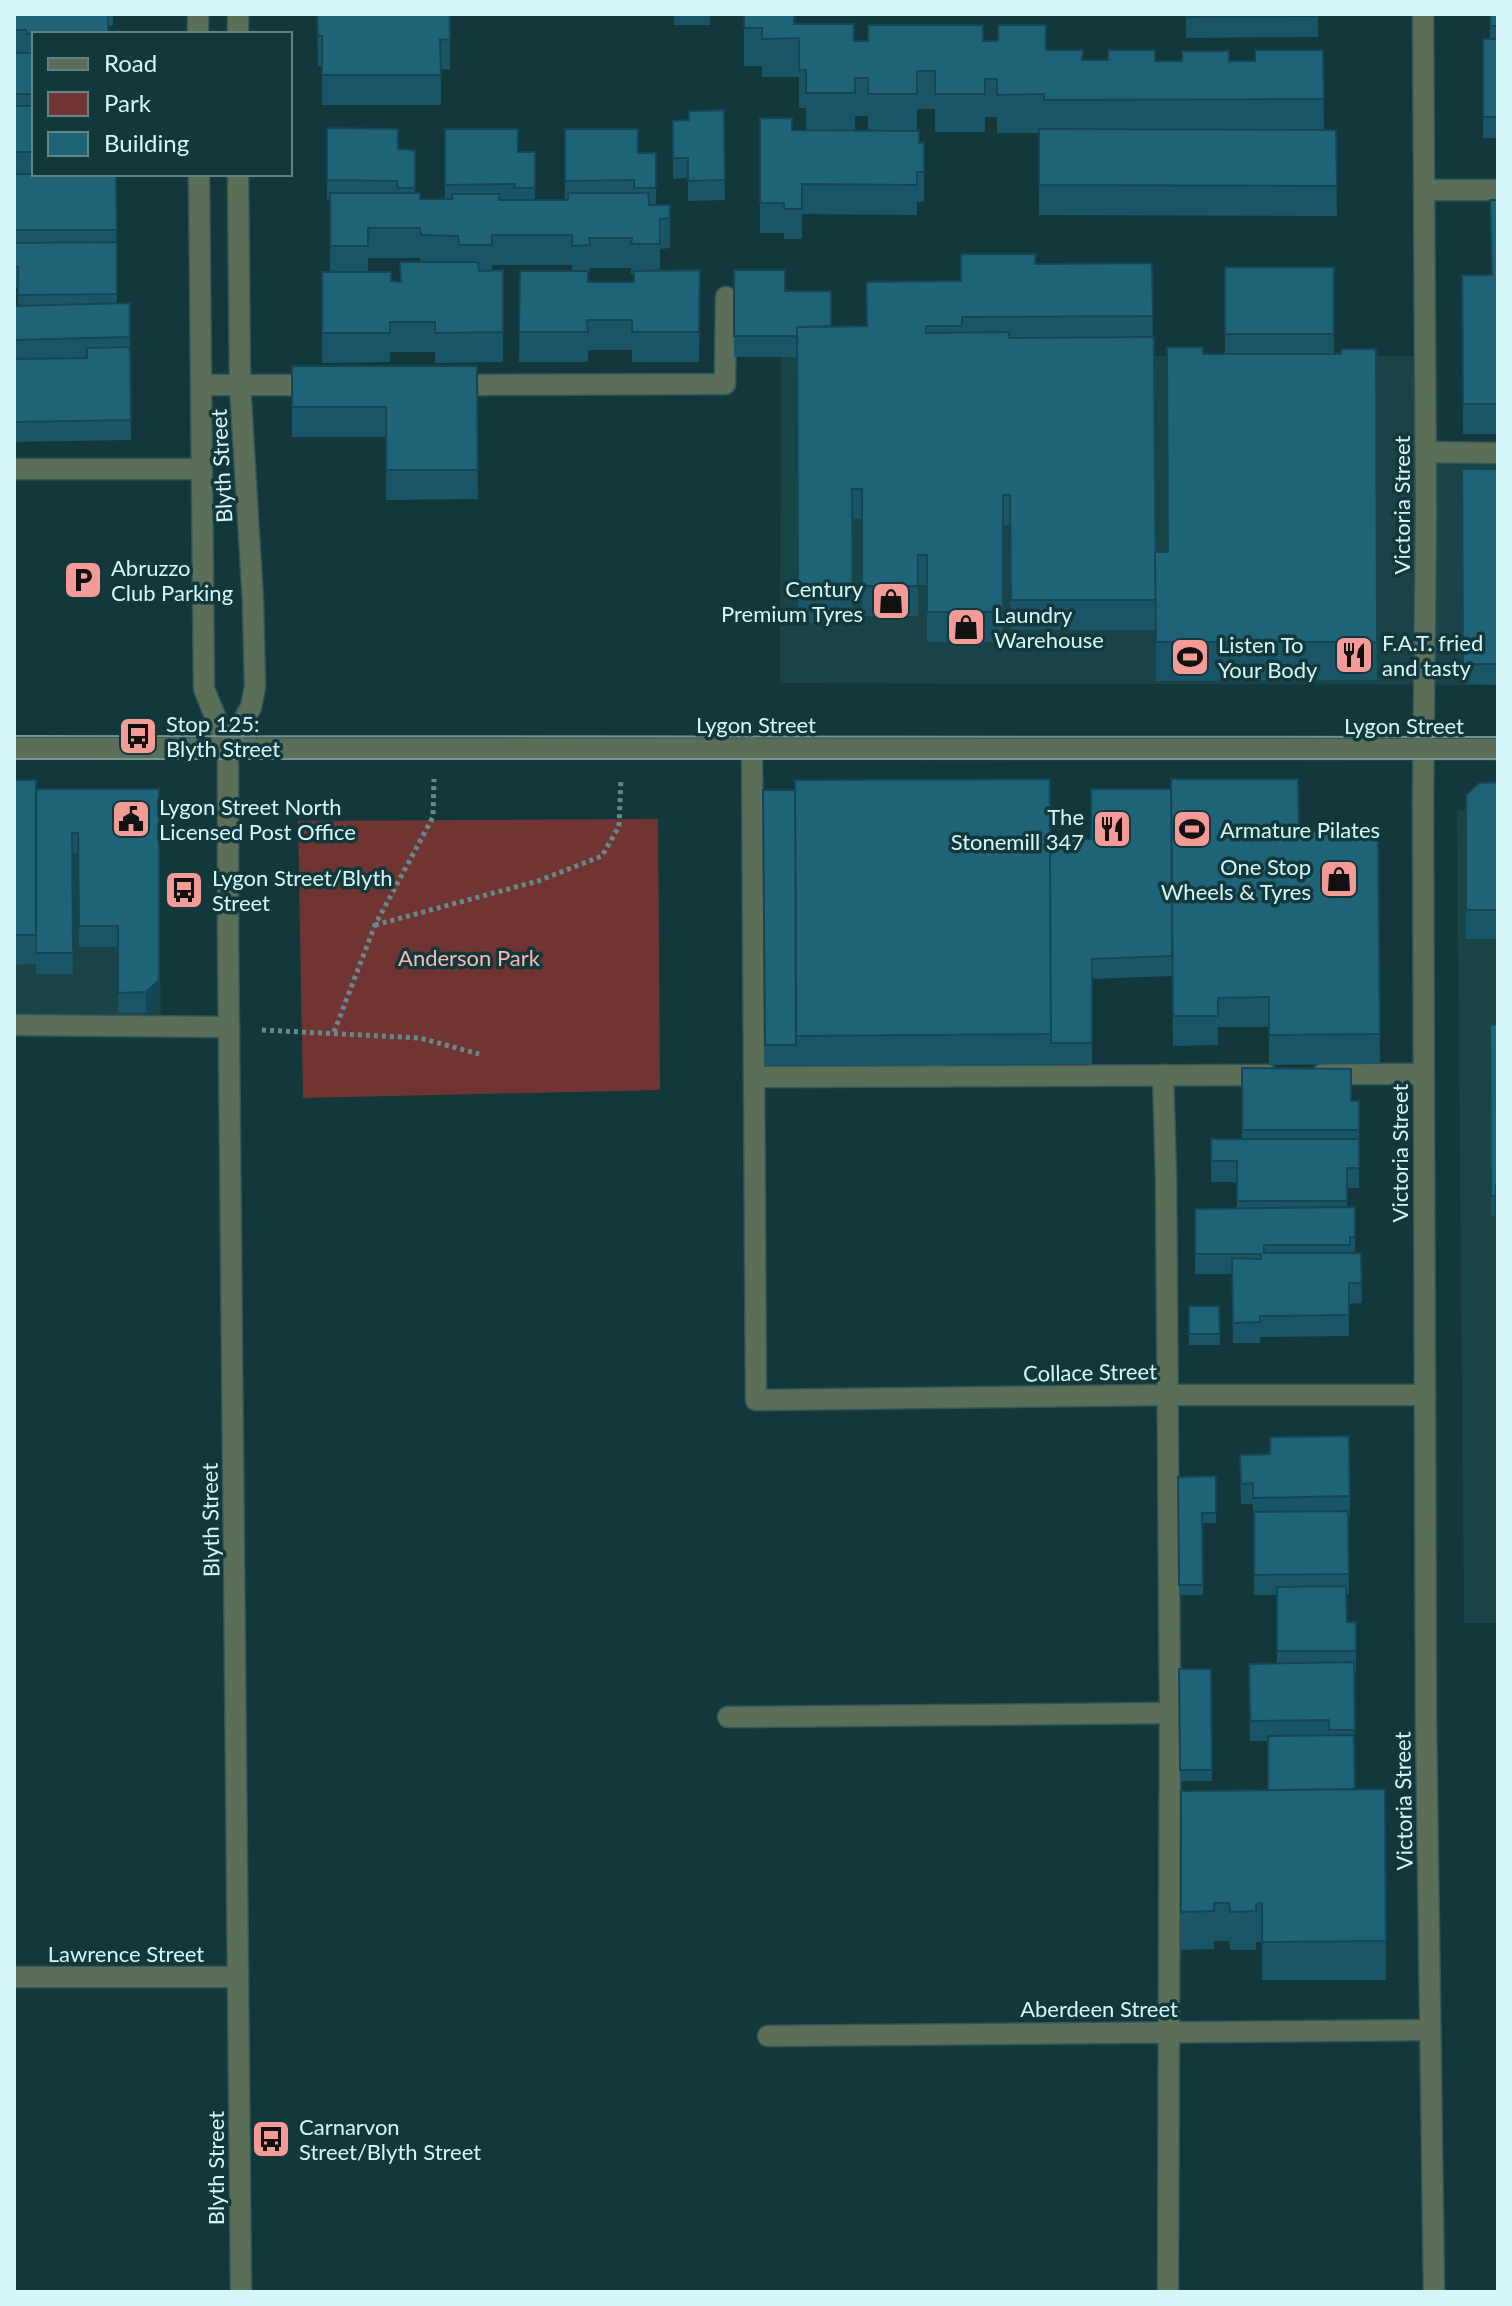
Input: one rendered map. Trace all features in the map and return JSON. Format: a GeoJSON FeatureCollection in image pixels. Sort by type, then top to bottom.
{"type":"FeatureCollection","features":[{"type":"Feature","properties":{"kind":"street","name":"Victoria Street"},"geometry":{"type":"LineString","coordinates":[[1423,14],[1426,452],[1423,1074],[1429,2030],[1434,2292]]}},
{"type":"Feature","properties":{"kind":"street","name":"Blyth Street"},"geometry":{"type":"LineString","coordinates":[[199,176],[204,689],[228,748],[241,2292]]}},
{"type":"Feature","properties":{"kind":"street","name":"Blyth Street"},"geometry":{"type":"LineString","coordinates":[[228,748],[251,707],[255,687],[240,385],[238,176]]}},
{"type":"Feature","properties":{"kind":"street"},"geometry":{"type":"LineString","coordinates":[[1424,190],[1498,190]]}},
{"type":"Feature","properties":{"kind":"street"},"geometry":{"type":"LineString","coordinates":[[426,385],[725,384],[726,297]]}},
{"type":"Feature","properties":{"kind":"street"},"geometry":{"type":"LineString","coordinates":[[202,385],[331,385]]}},
{"type":"Feature","properties":{"kind":"street"},"geometry":{"type":"LineString","coordinates":[[1426,452],[1498,453]]}},
{"type":"Feature","properties":{"kind":"street"},"geometry":{"type":"LineString","coordinates":[[14,469],[201,469]]}},
{"type":"Feature","properties":{"kind":"street"},"geometry":{"type":"LineString","coordinates":[[752,747],[754,1077],[1423,1074]]}},
{"type":"Feature","properties":{"kind":"street","name":"Lygon Street"},"geometry":{"type":"LineString","coordinates":[[14,748],[1498,749]]}},
{"type":"Feature","properties":{"kind":"street"},"geometry":{"type":"LineString","coordinates":[[14,1025],[229,1027]]}},
{"type":"Feature","properties":{"kind":"street"},"geometry":{"type":"LineString","coordinates":[[1163,1075],[1170,1713],[1168,2292]]}},
{"type":"Feature","properties":{"kind":"street","name":"Collace Street"},"geometry":{"type":"LineString","coordinates":[[754,1077],[756,1400],[1425,1395]]}},
{"type":"Feature","properties":{"kind":"street"},"geometry":{"type":"LineString","coordinates":[[728,1717],[1170,1713]]}},
{"type":"Feature","properties":{"kind":"street","name":"Lawrence Street"},"geometry":{"type":"LineString","coordinates":[[14,1977],[238,1977]]}},
{"type":"Feature","properties":{"kind":"street","name":"Aberdeen Street"},"geometry":{"type":"LineString","coordinates":[[768,2036],[1429,2030]]}},
{"type":"Feature","properties":{"kind":"path"},"geometry":{"type":"LineString","coordinates":[[334,1032],[375,925],[433,817],[434,748]]}},
{"type":"Feature","properties":{"kind":"path"},"geometry":{"type":"LineString","coordinates":[[375,925],[538,881],[602,856],[619,826],[622,748]]}},
{"type":"Feature","properties":{"kind":"path"},"geometry":{"type":"LineString","coordinates":[[229,1027],[420,1038],[479,1054]]}},
{"type":"Feature","properties":{"kind":"shaded area"},"geometry":{"type":"Polygon","coordinates":[[[781,356],[1424,356],[1426,452],[1498,453],[1498,685],[780,683],[781,356]]]}},
{"type":"Feature","properties":{"kind":"shaded area"},"geometry":{"type":"Polygon","coordinates":[[[14,808],[158,808],[161,1026],[14,1025],[14,808]]]}},
{"type":"Feature","properties":{"kind":"shaded area"},"geometry":{"type":"Polygon","coordinates":[[[1457,811],[1498,811],[1498,1623],[1464,1623],[1457,811]]]}},
{"type":"Feature","properties":{"kind":"green space","name":"Anderson Park"},"geometry":{"type":"Polygon","coordinates":[[[658,819],[660,1090],[303,1098],[298,821],[658,819]]]}},
{"type":"Feature","properties":{"kind":"building"},"geometry":{"type":"Polygon","coordinates":[[[14,14],[108,14],[108,32],[27,34],[26,30],[14,30],[14,14]]]}},
{"type":"Feature","properties":{"kind":"building"},"geometry":{"type":"Polygon","coordinates":[[[317,14],[450,14],[450,40],[440,39],[441,75],[322,75],[322,36],[318,36],[317,14]]]}},
{"type":"Feature","properties":{"kind":"building"},"geometry":{"type":"Polygon","coordinates":[[[744,14],[794,14],[794,24],[854,24],[854,41],[868,41],[868,25],[983,25],[983,41],[998,41],[998,25],[1046,25],[1046,50],[1083,50],[1082,60],[1108,60],[1108,50],[1155,50],[1155,61],[1182,61],[1182,51],[1229,51],[1229,61],[1255,61],[1255,50],[1323,50],[1324,99],[1044,100],[1044,94],[997,95],[997,79],[985,79],[985,94],[935,94],[935,71],[917,71],[917,94],[868,94],[868,78],[855,78],[855,93],[806,93],[806,70],[799,70],[799,38],[762,39],[762,28],[744,28],[744,14]]]}},
{"type":"Feature","properties":{"kind":"building"},"geometry":{"type":"Polygon","coordinates":[[[1186,14],[1318,14],[1318,16],[1186,17],[1186,14]]]}},
{"type":"Feature","properties":{"kind":"building"},"geometry":{"type":"Polygon","coordinates":[[[1490,14],[1498,14],[1498,26],[1490,26],[1490,14]]]}},
{"type":"Feature","properties":{"kind":"building"},"geometry":{"type":"Polygon","coordinates":[[[1483,39],[1498,39],[1498,117],[1483,117],[1483,39]]]}},
{"type":"Feature","properties":{"kind":"building"},"geometry":{"type":"Polygon","coordinates":[[[14,53],[32,53],[32,94],[14,94],[14,53]]]}},
{"type":"Feature","properties":{"kind":"building"},"geometry":{"type":"Polygon","coordinates":[[[14,106],[32,106],[32,152],[14,152],[14,106]]]}},
{"type":"Feature","properties":{"kind":"building"},"geometry":{"type":"Polygon","coordinates":[[[724,110],[725,180],[688,181],[688,158],[673,158],[673,121],[689,120],[689,111],[724,110]]]}},
{"type":"Feature","properties":{"kind":"building"},"geometry":{"type":"Polygon","coordinates":[[[760,118],[792,118],[792,130],[919,131],[919,143],[924,142],[924,172],[917,172],[917,185],[802,184],[802,209],[784,209],[784,203],[760,203],[760,118]]]}},
{"type":"Feature","properties":{"kind":"building"},"geometry":{"type":"Polygon","coordinates":[[[327,128],[398,129],[398,149],[415,150],[415,188],[398,188],[397,181],[327,180],[327,128]]]}},
{"type":"Feature","properties":{"kind":"building"},"geometry":{"type":"Polygon","coordinates":[[[445,129],[518,129],[518,152],[535,152],[535,188],[514,188],[515,184],[445,185],[445,129]]]}},
{"type":"Feature","properties":{"kind":"building"},"geometry":{"type":"Polygon","coordinates":[[[565,129],[638,129],[638,153],[656,153],[656,188],[634,188],[634,180],[565,181],[565,129]]]}},
{"type":"Feature","properties":{"kind":"building"},"geometry":{"type":"Polygon","coordinates":[[[1039,129],[1336,130],[1337,186],[1039,185],[1039,129]]]}},
{"type":"Feature","properties":{"kind":"building"},"geometry":{"type":"Polygon","coordinates":[[[14,174],[116,176],[117,230],[14,230],[14,174]]]}},
{"type":"Feature","properties":{"kind":"building"},"geometry":{"type":"Polygon","coordinates":[[[330,193],[420,193],[420,199],[452,199],[452,194],[500,194],[499,200],[568,200],[568,193],[648,193],[649,205],[670,205],[670,218],[660,219],[660,244],[631,244],[632,238],[589,238],[590,245],[572,246],[572,235],[492,235],[492,245],[459,245],[458,236],[421,235],[420,228],[368,228],[368,246],[330,246],[330,193]]]}},
{"type":"Feature","properties":{"kind":"building"},"geometry":{"type":"Polygon","coordinates":[[[1490,200],[1498,200],[1498,404],[1463,404],[1462,275],[1492,275],[1490,200]]]}},
{"type":"Feature","properties":{"kind":"building"},"geometry":{"type":"Polygon","coordinates":[[[117,242],[117,294],[18,295],[14,243],[117,242]]]}},
{"type":"Feature","properties":{"kind":"building"},"geometry":{"type":"Polygon","coordinates":[[[961,254],[1036,254],[1035,264],[1152,263],[1153,316],[962,317],[962,326],[926,326],[926,333],[1009,332],[1009,338],[1154,337],[1156,600],[1011,600],[1010,495],[1003,495],[1003,612],[927,612],[927,555],[918,555],[918,586],[862,586],[862,489],[852,489],[853,593],[798,593],[797,327],[867,326],[866,282],[961,281],[961,254]]]}},
{"type":"Feature","properties":{"kind":"building"},"geometry":{"type":"Polygon","coordinates":[[[400,262],[478,262],[479,271],[503,270],[503,332],[435,333],[435,322],[390,322],[390,333],[322,333],[322,272],[391,272],[391,281],[401,282],[400,262]]]}},
{"type":"Feature","properties":{"kind":"building"},"geometry":{"type":"Polygon","coordinates":[[[1225,267],[1334,267],[1334,334],[1225,334],[1225,267]]]}},
{"type":"Feature","properties":{"kind":"building"},"geometry":{"type":"Polygon","coordinates":[[[700,270],[699,332],[632,332],[632,320],[587,320],[588,332],[519,332],[520,271],[588,271],[588,282],[634,282],[634,271],[700,270]]]}},
{"type":"Feature","properties":{"kind":"building"},"geometry":{"type":"Polygon","coordinates":[[[734,270],[785,270],[785,291],[831,291],[831,326],[797,327],[797,336],[734,336],[734,270]]]}},
{"type":"Feature","properties":{"kind":"building"},"geometry":{"type":"Polygon","coordinates":[[[130,303],[130,337],[14,340],[14,306],[130,303]]]}},
{"type":"Feature","properties":{"kind":"building"},"geometry":{"type":"Polygon","coordinates":[[[130,347],[131,420],[14,422],[14,359],[87,358],[87,348],[130,347]]]}},
{"type":"Feature","properties":{"kind":"building"},"geometry":{"type":"Polygon","coordinates":[[[1167,347],[1203,347],[1203,354],[1341,354],[1342,349],[1376,349],[1377,642],[1156,642],[1155,552],[1168,552],[1167,347]]]}},
{"type":"Feature","properties":{"kind":"building"},"geometry":{"type":"Polygon","coordinates":[[[292,366],[477,366],[478,470],[386,470],[386,407],[292,407],[292,366]]]}},
{"type":"Feature","properties":{"kind":"building"},"geometry":{"type":"Polygon","coordinates":[[[1462,469],[1498,469],[1498,664],[1463,664],[1462,469]]]}},
{"type":"Feature","properties":{"kind":"building"},"geometry":{"type":"Polygon","coordinates":[[[1050,779],[1051,1034],[796,1036],[795,780],[1050,779]]]}},
{"type":"Feature","properties":{"kind":"building"},"geometry":{"type":"Polygon","coordinates":[[[1171,779],[1298,779],[1299,831],[1378,831],[1380,1034],[1269,1035],[1269,997],[1218,998],[1218,1016],[1173,1016],[1171,779]]]}},
{"type":"Feature","properties":{"kind":"building"},"geometry":{"type":"Polygon","coordinates":[[[14,780],[36,780],[36,935],[14,935],[14,780]]]}},
{"type":"Feature","properties":{"kind":"building"},"geometry":{"type":"Polygon","coordinates":[[[1498,782],[1498,910],[1466,910],[1466,795],[1479,783],[1498,782]]]}},
{"type":"Feature","properties":{"kind":"building"},"geometry":{"type":"Polygon","coordinates":[[[36,789],[159,789],[159,980],[146,992],[118,993],[118,926],[79,926],[78,833],[72,833],[73,953],[36,953],[36,789]]]}},
{"type":"Feature","properties":{"kind":"building"},"geometry":{"type":"Polygon","coordinates":[[[1091,789],[1171,789],[1172,956],[1092,959],[1092,1043],[1051,1043],[1050,839],[1091,839],[1091,789]]]}},
{"type":"Feature","properties":{"kind":"building"},"geometry":{"type":"Polygon","coordinates":[[[763,790],[795,790],[796,1045],[765,1045],[763,790]]]}},
{"type":"Feature","properties":{"kind":"building"},"geometry":{"type":"Polygon","coordinates":[[[1498,926],[1498,1004],[1497,1004],[1498,926]]]}},
{"type":"Feature","properties":{"kind":"building"},"geometry":{"type":"Polygon","coordinates":[[[1498,1024],[1498,1186],[1496,1196],[1491,1196],[1490,1025],[1498,1024]]]}},
{"type":"Feature","properties":{"kind":"building"},"geometry":{"type":"Polygon","coordinates":[[[1242,1068],[1351,1069],[1351,1101],[1359,1101],[1359,1130],[1242,1130],[1242,1068]]]}},
{"type":"Feature","properties":{"kind":"building"},"geometry":{"type":"Polygon","coordinates":[[[1211,1139],[1359,1139],[1359,1168],[1347,1168],[1347,1201],[1237,1201],[1237,1161],[1211,1161],[1211,1139]]]}},
{"type":"Feature","properties":{"kind":"building"},"geometry":{"type":"Polygon","coordinates":[[[1498,1186],[1498,1223],[1496,1221],[1498,1186]]]}},
{"type":"Feature","properties":{"kind":"building"},"geometry":{"type":"Polygon","coordinates":[[[1355,1207],[1355,1237],[1350,1237],[1350,1245],[1264,1245],[1264,1253],[1361,1253],[1362,1283],[1349,1283],[1349,1315],[1260,1316],[1260,1322],[1233,1323],[1232,1258],[1261,1259],[1261,1254],[1195,1254],[1195,1209],[1355,1207]]]}},
{"type":"Feature","properties":{"kind":"building"},"geometry":{"type":"Polygon","coordinates":[[[1189,1306],[1219,1306],[1220,1334],[1189,1334],[1189,1306]]]}},
{"type":"Feature","properties":{"kind":"building"},"geometry":{"type":"Polygon","coordinates":[[[1349,1436],[1350,1496],[1253,1498],[1253,1483],[1241,1484],[1240,1455],[1270,1454],[1270,1437],[1349,1436]]]}},
{"type":"Feature","properties":{"kind":"building"},"geometry":{"type":"Polygon","coordinates":[[[1216,1476],[1216,1513],[1202,1513],[1203,1585],[1179,1585],[1178,1477],[1216,1476]]]}},
{"type":"Feature","properties":{"kind":"building"},"geometry":{"type":"Polygon","coordinates":[[[1348,1511],[1349,1574],[1254,1575],[1254,1512],[1348,1511]]]}},
{"type":"Feature","properties":{"kind":"building"},"geometry":{"type":"Polygon","coordinates":[[[1346,1586],[1347,1622],[1356,1622],[1356,1651],[1277,1651],[1277,1587],[1346,1586]]]}},
{"type":"Feature","properties":{"kind":"building"},"geometry":{"type":"Polygon","coordinates":[[[1354,1662],[1355,1730],[1329,1730],[1329,1720],[1250,1721],[1249,1664],[1354,1662]]]}},
{"type":"Feature","properties":{"kind":"building"},"geometry":{"type":"Polygon","coordinates":[[[1179,1669],[1211,1669],[1212,1770],[1180,1770],[1179,1669]]]}},
{"type":"Feature","properties":{"kind":"building"},"geometry":{"type":"Polygon","coordinates":[[[1354,1735],[1355,1789],[1268,1790],[1268,1736],[1354,1735]]]}},
{"type":"Feature","properties":{"kind":"building"},"geometry":{"type":"Polygon","coordinates":[[[1385,1789],[1386,1941],[1262,1942],[1262,1903],[1256,1904],[1256,1911],[1230,1912],[1229,1903],[1214,1903],[1214,1911],[1181,1912],[1181,1791],[1385,1789]]]}},
{"type":"Feature","properties":{"kind":"tram line"},"geometry":{"type":"LineString","coordinates":[[14,736],[1498,737]]}},
{"type":"Feature","properties":{"kind":"tram line"},"geometry":{"type":"LineString","coordinates":[[14,759],[1498,759]]}},
{"type":"Feature","properties":{"kind":"place","name":"Abruzzo Club Parking"},"geometry":{"type":"Point","coordinates":[83,580]}},
{"type":"Feature","properties":{"kind":"place","name":"Century Premium Tyres"},"geometry":{"type":"Point","coordinates":[891,601]}},
{"type":"Feature","properties":{"kind":"place","name":"Laundry Warehouse"},"geometry":{"type":"Point","coordinates":[966,627]}},
{"type":"Feature","properties":{"kind":"place","name":"F.A.T. fried and tasty"},"geometry":{"type":"Point","coordinates":[1354,655]}},
{"type":"Feature","properties":{"kind":"place","name":"Listen To Your Body"},"geometry":{"type":"Point","coordinates":[1190,657]}},
{"type":"Feature","properties":{"kind":"place","name":"Stop 125: Blyth Street"},"geometry":{"type":"Point","coordinates":[138,736]}},
{"type":"Feature","properties":{"kind":"place","name":"Lygon Street North Licensed Post Office"},"geometry":{"type":"Point","coordinates":[131,819]}},
{"type":"Feature","properties":{"kind":"place","name":"The Stonemill 347"},"geometry":{"type":"Point","coordinates":[1112,829]}},
{"type":"Feature","properties":{"kind":"place","name":"Armature Pilates"},"geometry":{"type":"Point","coordinates":[1192,829]}},
{"type":"Feature","properties":{"kind":"place","name":"One Stop Wheels & Tyres"},"geometry":{"type":"Point","coordinates":[1339,879]}},
{"type":"Feature","properties":{"kind":"place","name":"Lygon Street/Blyth Street"},"geometry":{"type":"Point","coordinates":[184,890]}},
{"type":"Feature","properties":{"kind":"place","name":"Carnarvon Street/Blyth Street"},"geometry":{"type":"Point","coordinates":[271,2139]}}]}
